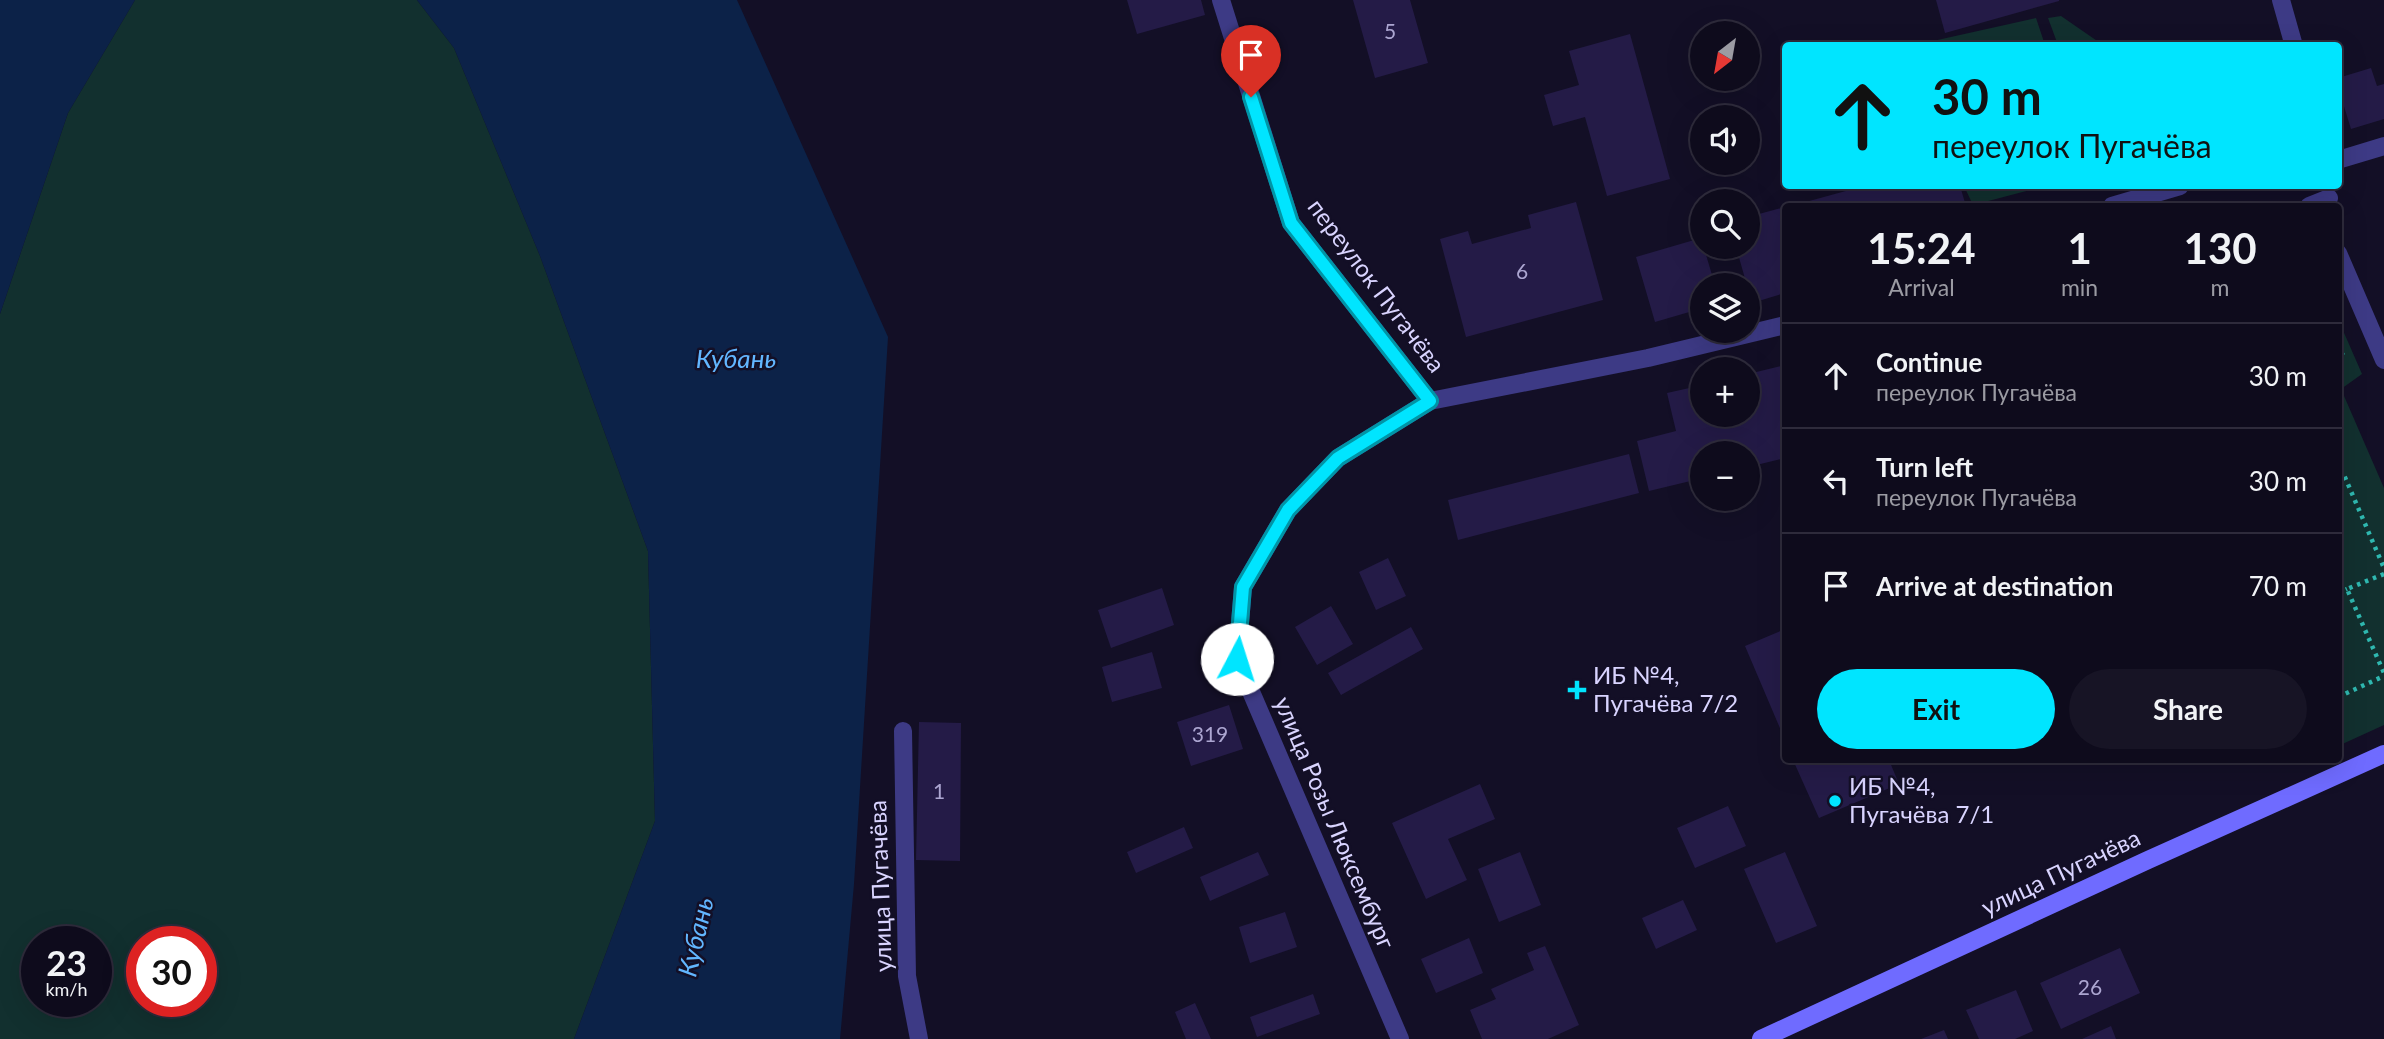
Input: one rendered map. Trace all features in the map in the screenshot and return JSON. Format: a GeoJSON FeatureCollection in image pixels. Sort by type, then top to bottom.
{"type":"FeatureCollection","features":[{"type":"Feature","properties":{"kind":"main road","name":"улица Пугачёва"},"geometry":{"type":"LineString","coordinates":[[1761,1039],[2384,754]]}},
{"type":"Feature","properties":{"kind":"street","name":"переулок Пугачёва"},"geometry":{"type":"LineString","coordinates":[[1221,0],[1291,223],[1430,401]]}},
{"type":"Feature","properties":{"kind":"street"},"geometry":{"type":"LineString","coordinates":[[2281,0],[2293,42]]}},
{"type":"Feature","properties":{"kind":"street"},"geometry":{"type":"LineString","coordinates":[[2342,159],[2384,146]]}},
{"type":"Feature","properties":{"kind":"street"},"geometry":{"type":"LineString","coordinates":[[2122,203],[2170,189]]}},
{"type":"Feature","properties":{"kind":"street"},"geometry":{"type":"LineString","coordinates":[[2342,262],[2384,360]]}},
{"type":"Feature","properties":{"kind":"street","name":"переулок Пугачёва"},"geometry":{"type":"LineString","coordinates":[[1288,510],[1338,458],[1430,401],[1648,358],[1782,326]]}},
{"type":"Feature","properties":{"kind":"street","name":"улица Розы Люксембург"},"geometry":{"type":"LineString","coordinates":[[1288,510],[1243,587],[1237,659],[1400,1039]]}},
{"type":"Feature","properties":{"kind":"street","name":"улица Пугачёва"},"geometry":{"type":"LineString","coordinates":[[903,731],[907,976],[919,1039]]}},
{"type":"Feature","properties":{"kind":"path"},"geometry":{"type":"LineString","coordinates":[[2342,476],[2344,475],[2384,571],[2342,591]]}},
{"type":"Feature","properties":{"kind":"path"},"geometry":{"type":"LineString","coordinates":[[2342,695],[2384,675],[2347,589]]}},
{"type":"Feature","properties":{"kind":"green space"},"geometry":{"type":"Polygon","coordinates":[[[135,0],[417,0],[454,48],[540,256],[648,551],[655,821],[574,1039],[0,1039],[0,314],[68,113],[135,0]]]}},
{"type":"Feature","properties":{"kind":"green space"},"geometry":{"type":"Polygon","coordinates":[[[2061,16],[2099,42],[2057,42],[2048,18],[2061,16]]]}},
{"type":"Feature","properties":{"kind":"green space"},"geometry":{"type":"Polygon","coordinates":[[[2036,18],[2044,42],[1928,42],[2036,18]]]}},
{"type":"Feature","properties":{"kind":"green space"},"geometry":{"type":"Polygon","coordinates":[[[1965,189],[2034,189],[1981,203],[1972,203],[1965,189]]]}},
{"type":"Feature","properties":{"kind":"green space"},"geometry":{"type":"Polygon","coordinates":[[[2342,328],[2362,374],[2342,388],[2342,328]]]}},
{"type":"Feature","properties":{"kind":"green space"},"geometry":{"type":"Polygon","coordinates":[[[2342,391],[2384,488],[2384,725],[2342,744],[2342,391]]]}},
{"type":"Feature","properties":{"kind":"water"},"geometry":{"type":"Polygon","coordinates":[[[0,0],[135,0],[68,113],[0,314],[0,0]]]}},
{"type":"Feature","properties":{"kind":"water","name":"Кубань"},"geometry":{"type":"Polygon","coordinates":[[[417,0],[737,0],[888,337],[854,884],[840,1039],[574,1039],[655,821],[648,551],[540,256],[454,48],[417,0]]]}},
{"type":"Feature","properties":{"kind":"building"},"geometry":{"type":"Polygon","coordinates":[[[1127,0],[1201,0],[1205,15],[1137,34],[1127,0]]]}},
{"type":"Feature","properties":{"kind":"building"},"geometry":{"type":"Polygon","coordinates":[[[1353,0],[1410,0],[1428,63],[1375,78],[1353,0]]]}},
{"type":"Feature","properties":{"kind":"building"},"geometry":{"type":"Polygon","coordinates":[[[1936,0],[2059,0],[2059,1],[1945,33],[1936,0]]]}},
{"type":"Feature","properties":{"kind":"building"},"geometry":{"type":"Polygon","coordinates":[[[1630,34],[1670,179],[1607,196],[1585,117],[1553,126],[1544,95],[1579,85],[1569,51],[1630,34]]]}},
{"type":"Feature","properties":{"kind":"building"},"geometry":{"type":"Polygon","coordinates":[[[2371,68],[2377,86],[2384,84],[2384,119],[2351,129],[2342,100],[2342,77],[2371,68]]]}},
{"type":"Feature","properties":{"kind":"building"},"geometry":{"type":"Polygon","coordinates":[[[1853,189],[1961,189],[1965,203],[1802,203],[1853,189]]]}},
{"type":"Feature","properties":{"kind":"building"},"geometry":{"type":"Polygon","coordinates":[[[1576,202],[1603,300],[1466,337],[1440,239],[1468,231],[1472,244],[1531,228],[1528,215],[1576,202]]]}},
{"type":"Feature","properties":{"kind":"building"},"geometry":{"type":"Polygon","coordinates":[[[1782,208],[1782,294],[1760,301],[1760,273],[1743,273],[1739,259],[1760,259],[1760,214],[1782,208]]]}},
{"type":"Feature","properties":{"kind":"building"},"geometry":{"type":"Polygon","coordinates":[[[1690,241],[1690,259],[1707,259],[1711,273],[1690,273],[1690,312],[1655,322],[1636,257],[1690,241]]]}},
{"type":"Feature","properties":{"kind":"building"},"geometry":{"type":"Polygon","coordinates":[[[1782,366],[1782,459],[1760,464],[1760,441],[1690,441],[1690,481],[1649,491],[1637,441],[1676,431],[1667,393],[1690,388],[1690,427],[1760,427],[1760,371],[1782,366]]]}},
{"type":"Feature","properties":{"kind":"building"},"geometry":{"type":"Polygon","coordinates":[[[1629,454],[1639,493],[1458,540],[1448,500],[1629,454]]]}},
{"type":"Feature","properties":{"kind":"building"},"geometry":{"type":"Polygon","coordinates":[[[1388,558],[1406,596],[1376,610],[1359,572],[1388,558]]]}},
{"type":"Feature","properties":{"kind":"building"},"geometry":{"type":"Polygon","coordinates":[[[1162,588],[1174,625],[1111,648],[1098,610],[1162,588]]]}},
{"type":"Feature","properties":{"kind":"building"},"geometry":{"type":"Polygon","coordinates":[[[1331,606],[1353,644],[1317,665],[1295,627],[1331,606]]]}},
{"type":"Feature","properties":{"kind":"building"},"geometry":{"type":"Polygon","coordinates":[[[1411,627],[1423,649],[1341,695],[1328,673],[1411,627]]]}},
{"type":"Feature","properties":{"kind":"building","name":"ИБ №4, Пугачёва 7/1"},"geometry":{"type":"Polygon","coordinates":[[[1782,630],[1782,733],[1745,646],[1782,630]]]}},
{"type":"Feature","properties":{"kind":"building"},"geometry":{"type":"Polygon","coordinates":[[[1152,652],[1162,688],[1112,702],[1102,667],[1152,652]]]}},
{"type":"Feature","properties":{"kind":"building"},"geometry":{"type":"Polygon","coordinates":[[[1229,705],[1243,749],[1191,766],[1177,722],[1229,705]]]}},
{"type":"Feature","properties":{"kind":"building"},"geometry":{"type":"Polygon","coordinates":[[[919,722],[961,723],[960,861],[916,860],[919,722]]]}},
{"type":"Feature","properties":{"kind":"building","name":"ИБ №4, Пугачёва 7/1"},"geometry":{"type":"Polygon","coordinates":[[[1794,763],[1890,763],[1899,784],[1819,818],[1794,763]]]}},
{"type":"Feature","properties":{"kind":"building"},"geometry":{"type":"Polygon","coordinates":[[[1480,784],[1495,819],[1448,839],[1467,880],[1426,899],[1392,823],[1480,784]]]}},
{"type":"Feature","properties":{"kind":"building"},"geometry":{"type":"Polygon","coordinates":[[[1728,806],[1746,846],[1695,868],[1677,828],[1728,806]]]}},
{"type":"Feature","properties":{"kind":"building"},"geometry":{"type":"Polygon","coordinates":[[[1184,827],[1193,848],[1136,873],[1127,852],[1184,827]]]}},
{"type":"Feature","properties":{"kind":"building"},"geometry":{"type":"Polygon","coordinates":[[[1258,852],[1269,875],[1210,901],[1200,877],[1258,852]]]}},
{"type":"Feature","properties":{"kind":"building"},"geometry":{"type":"Polygon","coordinates":[[[1520,852],[1541,905],[1499,922],[1478,869],[1520,852]]]}},
{"type":"Feature","properties":{"kind":"building"},"geometry":{"type":"Polygon","coordinates":[[[1785,852],[1817,926],[1776,943],[1744,869],[1785,852]]]}},
{"type":"Feature","properties":{"kind":"building"},"geometry":{"type":"Polygon","coordinates":[[[1683,900],[1697,930],[1656,949],[1642,918],[1683,900]]]}},
{"type":"Feature","properties":{"kind":"building"},"geometry":{"type":"Polygon","coordinates":[[[1285,912],[1297,947],[1250,963],[1239,927],[1285,912]]]}},
{"type":"Feature","properties":{"kind":"building"},"geometry":{"type":"Polygon","coordinates":[[[1469,938],[1483,973],[1436,993],[1421,959],[1469,938]]]}},
{"type":"Feature","properties":{"kind":"building"},"geometry":{"type":"Polygon","coordinates":[[[1545,946],[1579,1025],[1548,1039],[1482,1039],[1470,1010],[1496,999],[1491,989],[1534,970],[1527,953],[1545,946]]]}},
{"type":"Feature","properties":{"kind":"building"},"geometry":{"type":"Polygon","coordinates":[[[2120,948],[2140,993],[2061,1029],[2040,983],[2120,948]]]}},
{"type":"Feature","properties":{"kind":"building"},"geometry":{"type":"Polygon","coordinates":[[[2016,990],[2033,1031],[2015,1039],[1979,1039],[1966,1010],[2016,990]]]}},
{"type":"Feature","properties":{"kind":"building"},"geometry":{"type":"Polygon","coordinates":[[[1313,994],[1320,1014],[1257,1037],[1250,1017],[1313,994]]]}},
{"type":"Feature","properties":{"kind":"building"},"geometry":{"type":"Polygon","coordinates":[[[1195,1003],[1211,1039],[1186,1039],[1175,1012],[1195,1003]]]}},
{"type":"Feature","properties":{"kind":"building"},"geometry":{"type":"Polygon","coordinates":[[[2111,1026],[2116,1039],[2082,1039],[2111,1026]]]}},
{"type":"Feature","properties":{"kind":"building"},"geometry":{"type":"Polygon","coordinates":[[[1944,1030],[1948,1039],[1921,1039],[1944,1030]]]}},
{"type":"Feature","properties":{"kind":"place","name":"ИБ №4, Пугачёва 7/2"},"geometry":{"type":"Point","coordinates":[1577,690]}},
{"type":"Feature","properties":{"kind":"place","name":"ИБ №4, Пугачёва 7/1"},"geometry":{"type":"Point","coordinates":[1835,801]}},
{"type":"Feature","properties":{"kind":"route"},"geometry":{"type":"LineString","coordinates":[[1237,659],[1243,587],[1288,510],[1338,458],[1430,401],[1291,223],[1251,97]]}}]}
